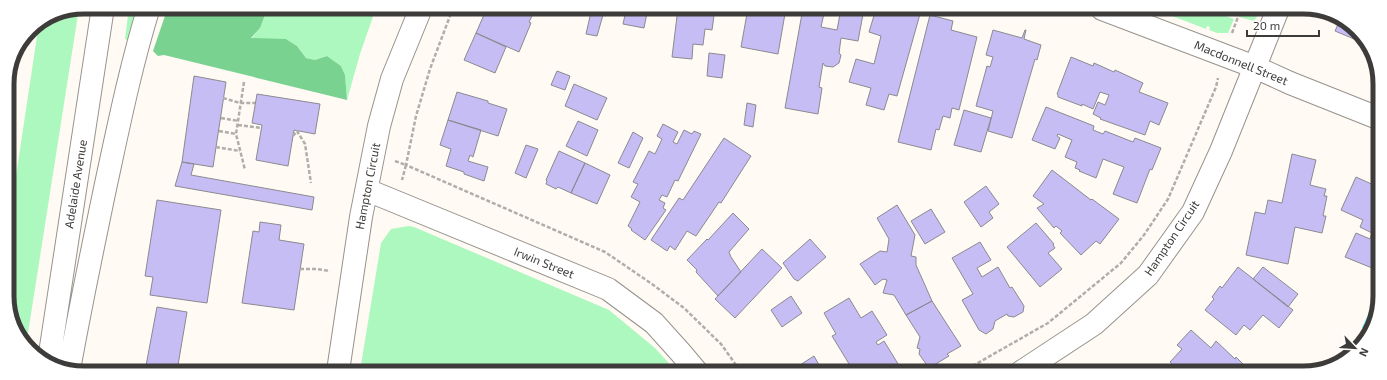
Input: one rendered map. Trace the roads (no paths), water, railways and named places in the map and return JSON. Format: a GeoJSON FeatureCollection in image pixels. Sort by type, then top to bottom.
{"type":"FeatureCollection","features":[{"type":"Feature","properties":{"kind":"main road","name":"Adelaide Avenue"},"geometry":{"type":"LineString","coordinates":[[49,357],[102,14]]}},
{"type":"Feature","properties":{"kind":"main road"},"geometry":{"type":"LineString","coordinates":[[69,364],[83,290],[128,81],[147,14]]}},
{"type":"Feature","properties":{"kind":"main road","name":"Hampton Circuit"},"geometry":{"type":"LineString","coordinates":[[339,366],[360,226],[379,126],[392,78],[418,14]]}},
{"type":"Feature","properties":{"kind":"main road","name":"Macdonnell Street"},"geometry":{"type":"LineString","coordinates":[[1115,14],[1255,67],[1290,83],[1373,116]]}},
{"type":"Feature","properties":{"kind":"main road","name":"Hampton Circuit"},"geometry":{"type":"LineString","coordinates":[[1030,366],[1094,324],[1148,274],[1193,212],[1221,151],[1276,14]]}},
{"type":"Feature","properties":{"kind":"main road","name":"Irwin Street"},"geometry":{"type":"LineString","coordinates":[[367,190],[608,289],[654,324],[692,366]]}},
{"type":"Feature","properties":{"kind":"water"},"geometry":{"type":"Polygon","coordinates":[[[1373,304],[1368,323],[1365,329],[1362,328],[1373,304]]]}}]}
